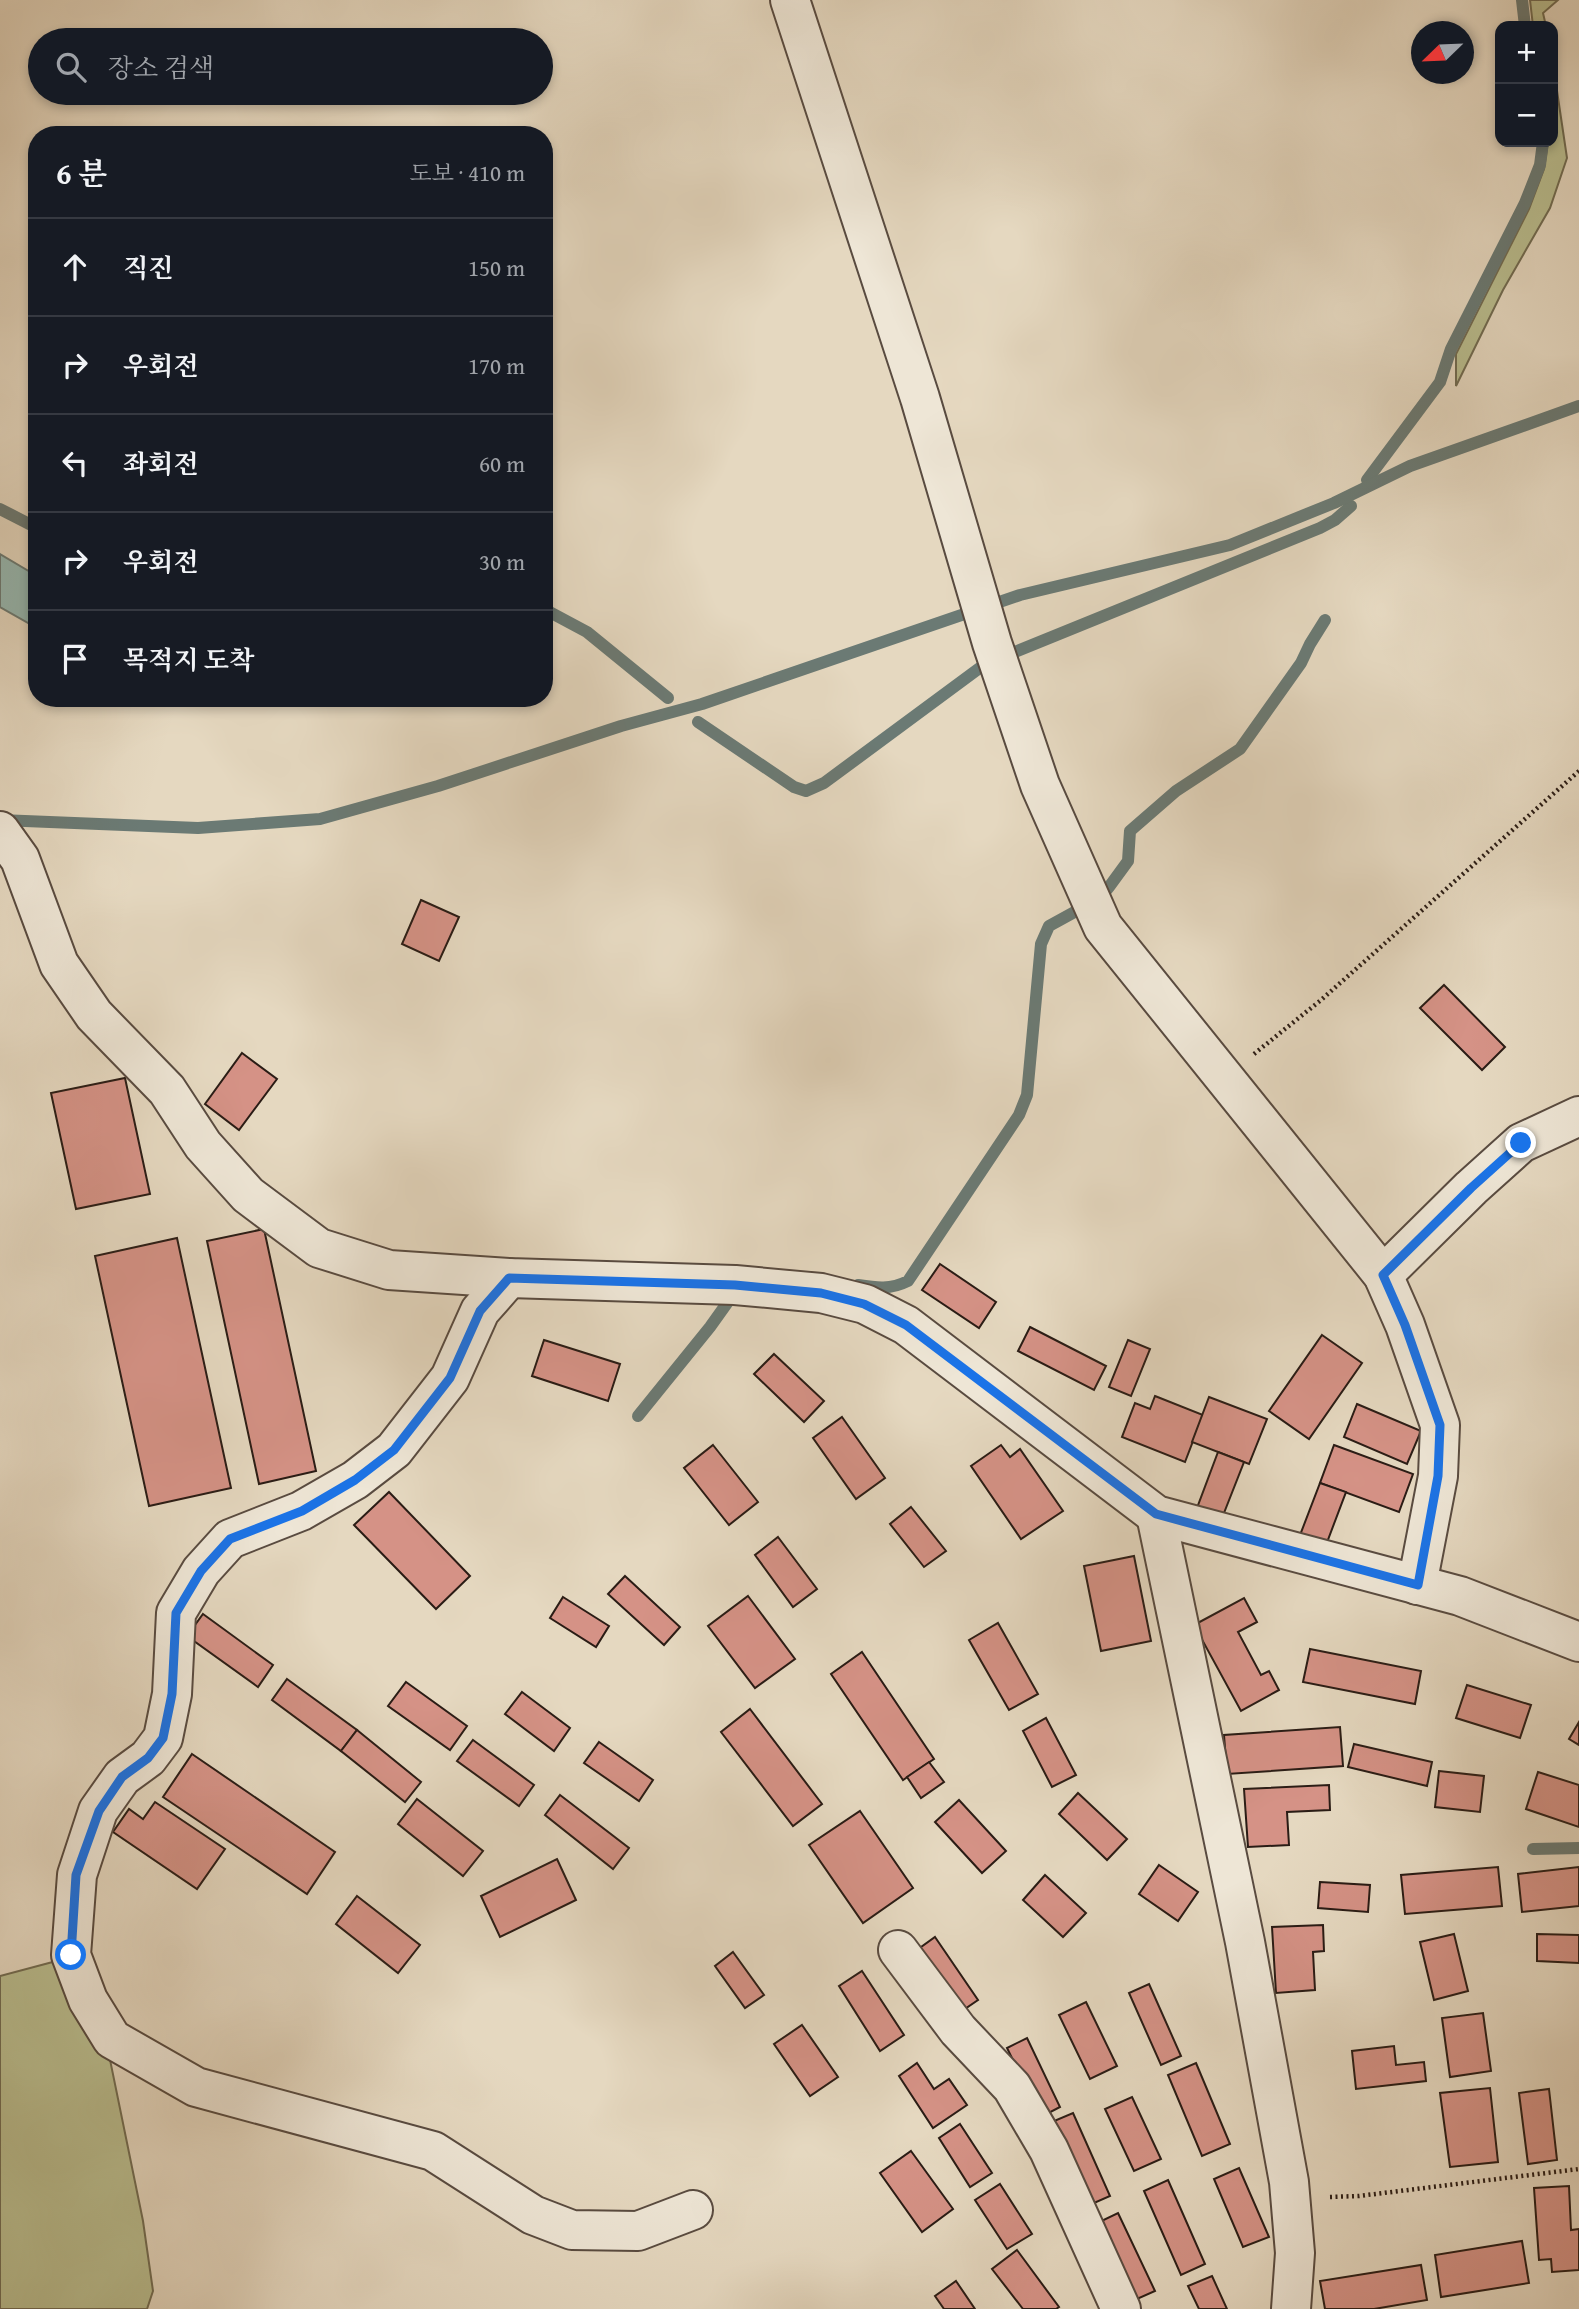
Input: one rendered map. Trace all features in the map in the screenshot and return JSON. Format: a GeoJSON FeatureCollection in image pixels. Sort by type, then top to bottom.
{"type":"FeatureCollection","features":[{"type":"Feature","properties":{"kind":"street"},"geometry":{"type":"LineString","coordinates":[[790,0],[920,398],[992,643],[1041,785],[1103,927],[1383,1275],[1405,1325],[1440,1425],[1438,1476],[1418,1585]]}},
{"type":"Feature","properties":{"kind":"street"},"geometry":{"type":"LineString","coordinates":[[0,831],[20,859],[59,964],[94,1015],[167,1090],[202,1145],[248,1195],[319,1248],[389,1270],[509,1278],[735,1285],[821,1293],[864,1304],[906,1325],[1156,1514],[1460,1596],[1579,1642]]}},
{"type":"Feature","properties":{"kind":"street"},"geometry":{"type":"LineString","coordinates":[[1383,1275],[1521,1143],[1579,1116]]}},
{"type":"Feature","properties":{"kind":"street"},"geometry":{"type":"LineString","coordinates":[[509,1278],[480,1311],[450,1378],[394,1450],[355,1480],[302,1511],[230,1539],[201,1571],[176,1613],[172,1694],[163,1738],[148,1758],[122,1777],[99,1811],[76,1875],[71,1955],[89,2000],[113,2039],[196,2087],[433,2151],[533,2214],[572,2230],[638,2231],[693,2210]]}},
{"type":"Feature","properties":{"kind":"street"},"geometry":{"type":"LineString","coordinates":[[1156,1514],[1245,1942],[1290,2199],[1295,2253],[1291,2309]]}},
{"type":"Feature","properties":{"kind":"street"},"geometry":{"type":"LineString","coordinates":[[898,1950],[958,2030],[1012,2087],[1049,2150],[1121,2309]]}},
{"type":"Feature","properties":{"kind":"path"},"geometry":{"type":"LineString","coordinates":[[1224,1079],[1321,1000],[1579,771]]}},
{"type":"Feature","properties":{"kind":"path"},"geometry":{"type":"LineString","coordinates":[[1290,2199],[1359,2196],[1579,2169]]}},
{"type":"Feature","properties":{"kind":"green space"},"geometry":{"type":"Polygon","coordinates":[[[1530,0],[1558,0],[1543,13],[1545,21],[1532,21],[1530,0]]]}},
{"type":"Feature","properties":{"kind":"green space"},"geometry":{"type":"Polygon","coordinates":[[[1558,98],[1567,158],[1550,208],[1503,290],[1456,386],[1456,354],[1529,209],[1544,169],[1547,147],[1558,147],[1558,98]]]}},
{"type":"Feature","properties":{"kind":"green space"},"geometry":{"type":"Polygon","coordinates":[[[64,1959],[107,2045],[143,2221],[153,2291],[147,2309],[0,2309],[0,1976],[64,1959]]]}},
{"type":"Feature","properties":{"kind":"water"},"geometry":{"type":"Polygon","coordinates":[[[0,554],[28,571],[28,623],[0,607],[0,554]]]}},
{"type":"Feature","properties":{"kind":"building"},"geometry":{"type":"Polygon","coordinates":[[[421,900],[459,917],[439,961],[402,944],[421,900]]]}},
{"type":"Feature","properties":{"kind":"building"},"geometry":{"type":"Polygon","coordinates":[[[1444,985],[1505,1047],[1482,1070],[1420,1008],[1444,985]]]}},
{"type":"Feature","properties":{"kind":"building"},"geometry":{"type":"Polygon","coordinates":[[[242,1053],[277,1079],[239,1130],[205,1104],[242,1053]]]}},
{"type":"Feature","properties":{"kind":"building"},"geometry":{"type":"Polygon","coordinates":[[[125,1078],[150,1194],[76,1209],[51,1093],[125,1078]]]}},
{"type":"Feature","properties":{"kind":"building"},"geometry":{"type":"Polygon","coordinates":[[[264,1229],[316,1471],[259,1484],[207,1241],[264,1229]]]}},
{"type":"Feature","properties":{"kind":"building"},"geometry":{"type":"Polygon","coordinates":[[[177,1238],[231,1488],[149,1506],[95,1256],[177,1238]]]}},
{"type":"Feature","properties":{"kind":"building"},"geometry":{"type":"Polygon","coordinates":[[[940,1264],[996,1302],[979,1328],[922,1290],[940,1264]]]}},
{"type":"Feature","properties":{"kind":"building"},"geometry":{"type":"Polygon","coordinates":[[[1030,1327],[1106,1366],[1094,1390],[1018,1351],[1030,1327]]]}},
{"type":"Feature","properties":{"kind":"building"},"geometry":{"type":"Polygon","coordinates":[[[1322,1335],[1362,1363],[1309,1439],[1269,1411],[1322,1335]]]}},
{"type":"Feature","properties":{"kind":"building"},"geometry":{"type":"Polygon","coordinates":[[[544,1340],[620,1364],[608,1401],[532,1376],[544,1340]]]}},
{"type":"Feature","properties":{"kind":"building"},"geometry":{"type":"Polygon","coordinates":[[[1128,1340],[1150,1349],[1131,1396],[1109,1387],[1128,1340]]]}},
{"type":"Feature","properties":{"kind":"building"},"geometry":{"type":"Polygon","coordinates":[[[774,1354],[824,1401],[804,1422],[754,1374],[774,1354]]]}},
{"type":"Feature","properties":{"kind":"building"},"geometry":{"type":"Polygon","coordinates":[[[1155,1396],[1203,1415],[1185,1462],[1122,1437],[1135,1403],[1150,1409],[1155,1396]]]}},
{"type":"Feature","properties":{"kind":"building"},"geometry":{"type":"Polygon","coordinates":[[[1209,1397],[1267,1419],[1249,1464],[1192,1442],[1209,1397]]]}},
{"type":"Feature","properties":{"kind":"building"},"geometry":{"type":"Polygon","coordinates":[[[1357,1404],[1421,1431],[1407,1464],[1344,1437],[1357,1404]]]}},
{"type":"Feature","properties":{"kind":"building"},"geometry":{"type":"Polygon","coordinates":[[[842,1417],[885,1478],[856,1499],[813,1438],[842,1417]]]}},
{"type":"Feature","properties":{"kind":"building"},"geometry":{"type":"Polygon","coordinates":[[[713,1445],[758,1502],[729,1525],[684,1468],[713,1445]]]}},
{"type":"Feature","properties":{"kind":"building"},"geometry":{"type":"Polygon","coordinates":[[[1001,1445],[1010,1457],[1020,1449],[1063,1511],[1021,1539],[971,1466],[1001,1445]]]}},
{"type":"Feature","properties":{"kind":"building"},"geometry":{"type":"Polygon","coordinates":[[[1334,1445],[1413,1474],[1399,1512],[1320,1483],[1334,1445]]]}},
{"type":"Feature","properties":{"kind":"building"},"geometry":{"type":"Polygon","coordinates":[[[1218,1452],[1244,1462],[1222,1518],[1197,1508],[1218,1452]]]}},
{"type":"Feature","properties":{"kind":"building"},"geometry":{"type":"Polygon","coordinates":[[[1320,1483],[1346,1492],[1323,1553],[1297,1543],[1320,1483]]]}},
{"type":"Feature","properties":{"kind":"building"},"geometry":{"type":"Polygon","coordinates":[[[389,1492],[470,1576],[436,1609],[354,1525],[389,1492]]]}},
{"type":"Feature","properties":{"kind":"building"},"geometry":{"type":"Polygon","coordinates":[[[911,1507],[946,1551],[924,1567],[890,1524],[911,1507]]]}},
{"type":"Feature","properties":{"kind":"building"},"geometry":{"type":"Polygon","coordinates":[[[778,1537],[817,1589],[793,1607],[755,1555],[778,1537]]]}},
{"type":"Feature","properties":{"kind":"building"},"geometry":{"type":"Polygon","coordinates":[[[1134,1556],[1151,1641],[1101,1651],[1084,1566],[1134,1556]]]}},
{"type":"Feature","properties":{"kind":"building"},"geometry":{"type":"Polygon","coordinates":[[[625,1576],[680,1627],[664,1645],[608,1594],[625,1576]]]}},
{"type":"Feature","properties":{"kind":"building"},"geometry":{"type":"Polygon","coordinates":[[[748,1596],[795,1659],[755,1688],[708,1626],[748,1596]]]}},
{"type":"Feature","properties":{"kind":"building"},"geometry":{"type":"Polygon","coordinates":[[[563,1597],[609,1626],[596,1647],[550,1618],[563,1597]]]}},
{"type":"Feature","properties":{"kind":"building"},"geometry":{"type":"Polygon","coordinates":[[[1244,1598],[1257,1622],[1238,1632],[1261,1675],[1269,1671],[1279,1690],[1241,1711],[1194,1625],[1244,1598]]]}},
{"type":"Feature","properties":{"kind":"building"},"geometry":{"type":"Polygon","coordinates":[[[203,1614],[273,1665],[258,1687],[187,1636],[203,1614]]]}},
{"type":"Feature","properties":{"kind":"building"},"geometry":{"type":"Polygon","coordinates":[[[998,1623],[1038,1694],[1009,1710],[969,1640],[998,1623]]]}},
{"type":"Feature","properties":{"kind":"building"},"geometry":{"type":"Polygon","coordinates":[[[1310,1649],[1421,1671],[1415,1704],[1303,1682],[1310,1649]]]}},
{"type":"Feature","properties":{"kind":"building"},"geometry":{"type":"Polygon","coordinates":[[[862,1652],[934,1759],[903,1780],[831,1674],[862,1652]]]}},
{"type":"Feature","properties":{"kind":"building"},"geometry":{"type":"Polygon","coordinates":[[[287,1679],[357,1730],[341,1751],[272,1700],[287,1679]]]}},
{"type":"Feature","properties":{"kind":"building"},"geometry":{"type":"Polygon","coordinates":[[[406,1682],[467,1726],[450,1750],[388,1706],[406,1682]]]}},
{"type":"Feature","properties":{"kind":"building"},"geometry":{"type":"Polygon","coordinates":[[[1467,1685],[1531,1705],[1520,1738],[1456,1718],[1467,1685]]]}},
{"type":"Feature","properties":{"kind":"building"},"geometry":{"type":"Polygon","coordinates":[[[522,1692],[570,1728],[554,1751],[505,1714],[522,1692]]]}},
{"type":"Feature","properties":{"kind":"building"},"geometry":{"type":"Polygon","coordinates":[[[750,1709],[822,1804],[793,1826],[721,1732],[750,1709]]]}},
{"type":"Feature","properties":{"kind":"building"},"geometry":{"type":"Polygon","coordinates":[[[1046,1718],[1076,1775],[1052,1787],[1023,1731],[1046,1718]]]}},
{"type":"Feature","properties":{"kind":"building"},"geometry":{"type":"Polygon","coordinates":[[[1579,1722],[1579,1745],[1569,1739],[1579,1722]]]}},
{"type":"Feature","properties":{"kind":"building"},"geometry":{"type":"Polygon","coordinates":[[[1340,1727],[1343,1766],[1227,1774],[1224,1735],[1340,1727]]]}},
{"type":"Feature","properties":{"kind":"building"},"geometry":{"type":"Polygon","coordinates":[[[357,1730],[421,1782],[405,1802],[341,1751],[357,1730]]]}},
{"type":"Feature","properties":{"kind":"building"},"geometry":{"type":"Polygon","coordinates":[[[473,1740],[534,1785],[519,1806],[457,1761],[473,1740]]]}},
{"type":"Feature","properties":{"kind":"building"},"geometry":{"type":"Polygon","coordinates":[[[599,1742],[653,1780],[639,1801],[584,1763],[599,1742]]]}},
{"type":"Feature","properties":{"kind":"building"},"geometry":{"type":"Polygon","coordinates":[[[1354,1744],[1432,1762],[1427,1786],[1348,1767],[1354,1744]]]}},
{"type":"Feature","properties":{"kind":"building"},"geometry":{"type":"Polygon","coordinates":[[[192,1754],[335,1852],[307,1894],[163,1797],[192,1754]]]}},
{"type":"Feature","properties":{"kind":"building"},"geometry":{"type":"Polygon","coordinates":[[[929,1762],[944,1782],[921,1798],[907,1777],[929,1762]]]}},
{"type":"Feature","properties":{"kind":"building"},"geometry":{"type":"Polygon","coordinates":[[[1439,1771],[1484,1776],[1480,1812],[1435,1807],[1439,1771]]]}},
{"type":"Feature","properties":{"kind":"building"},"geometry":{"type":"Polygon","coordinates":[[[1538,1772],[1579,1785],[1579,1827],[1526,1809],[1538,1772]]]}},
{"type":"Feature","properties":{"kind":"building"},"geometry":{"type":"Polygon","coordinates":[[[1329,1785],[1330,1810],[1287,1812],[1289,1845],[1248,1847],[1244,1789],[1329,1785]]]}},
{"type":"Feature","properties":{"kind":"building"},"geometry":{"type":"Polygon","coordinates":[[[1078,1793],[1127,1839],[1107,1860],[1059,1814],[1078,1793]]]}},
{"type":"Feature","properties":{"kind":"building"},"geometry":{"type":"Polygon","coordinates":[[[560,1795],[629,1848],[613,1869],[545,1815],[560,1795]]]}},
{"type":"Feature","properties":{"kind":"building"},"geometry":{"type":"Polygon","coordinates":[[[417,1799],[483,1851],[463,1876],[398,1824],[417,1799]]]}},
{"type":"Feature","properties":{"kind":"building"},"geometry":{"type":"Polygon","coordinates":[[[959,1800],[1006,1851],[982,1873],[935,1822],[959,1800]]]}},
{"type":"Feature","properties":{"kind":"building"},"geometry":{"type":"Polygon","coordinates":[[[155,1802],[225,1849],[197,1889],[113,1832],[129,1809],[143,1819],[155,1802]]]}},
{"type":"Feature","properties":{"kind":"building"},"geometry":{"type":"Polygon","coordinates":[[[860,1811],[913,1888],[863,1923],[809,1845],[860,1811]]]}},
{"type":"Feature","properties":{"kind":"building"},"geometry":{"type":"Polygon","coordinates":[[[557,1859],[576,1900],[500,1937],[481,1896],[557,1859]]]}},
{"type":"Feature","properties":{"kind":"building"},"geometry":{"type":"Polygon","coordinates":[[[1159,1865],[1198,1892],[1178,1921],[1139,1894],[1159,1865]]]}},
{"type":"Feature","properties":{"kind":"building"},"geometry":{"type":"Polygon","coordinates":[[[1498,1867],[1502,1906],[1405,1914],[1401,1875],[1498,1867]]]}},
{"type":"Feature","properties":{"kind":"building"},"geometry":{"type":"Polygon","coordinates":[[[1579,1867],[1579,1906],[1522,1912],[1518,1874],[1579,1867]]]}},
{"type":"Feature","properties":{"kind":"building"},"geometry":{"type":"Polygon","coordinates":[[[1045,1875],[1086,1913],[1063,1937],[1023,1900],[1045,1875]]]}},
{"type":"Feature","properties":{"kind":"building"},"geometry":{"type":"Polygon","coordinates":[[[1320,1882],[1370,1885],[1368,1912],[1318,1908],[1320,1882]]]}},
{"type":"Feature","properties":{"kind":"building"},"geometry":{"type":"Polygon","coordinates":[[[357,1896],[420,1945],[398,1973],[336,1924],[357,1896]]]}},
{"type":"Feature","properties":{"kind":"building"},"geometry":{"type":"Polygon","coordinates":[[[1323,1925],[1324,1951],[1313,1952],[1315,1990],[1276,1993],[1272,1927],[1323,1925]]]}},
{"type":"Feature","properties":{"kind":"building"},"geometry":{"type":"Polygon","coordinates":[[[1454,1934],[1468,1991],[1434,2000],[1420,1942],[1454,1934]]]}},
{"type":"Feature","properties":{"kind":"building"},"geometry":{"type":"Polygon","coordinates":[[[1537,1934],[1579,1935],[1579,1963],[1537,1961],[1537,1934]]]}},
{"type":"Feature","properties":{"kind":"building"},"geometry":{"type":"Polygon","coordinates":[[[935,1937],[978,2000],[953,2017],[910,1955],[935,1937]]]}},
{"type":"Feature","properties":{"kind":"building"},"geometry":{"type":"Polygon","coordinates":[[[733,1952],[764,1995],[745,2008],[715,1966],[733,1952]]]}},
{"type":"Feature","properties":{"kind":"building"},"geometry":{"type":"Polygon","coordinates":[[[862,1971],[904,2035],[880,2051],[839,1986],[862,1971]]]}},
{"type":"Feature","properties":{"kind":"building"},"geometry":{"type":"Polygon","coordinates":[[[1149,1984],[1181,2056],[1161,2065],[1129,1993],[1149,1984]]]}},
{"type":"Feature","properties":{"kind":"building"},"geometry":{"type":"Polygon","coordinates":[[[1086,2002],[1117,2066],[1090,2079],[1059,2015],[1086,2002]]]}},
{"type":"Feature","properties":{"kind":"building"},"geometry":{"type":"Polygon","coordinates":[[[1483,2013],[1491,2071],[1450,2077],[1442,2018],[1483,2013]]]}},
{"type":"Feature","properties":{"kind":"building"},"geometry":{"type":"Polygon","coordinates":[[[802,2025],[838,2077],[810,2096],[774,2044],[802,2025]]]}},
{"type":"Feature","properties":{"kind":"building"},"geometry":{"type":"Polygon","coordinates":[[[1027,2038],[1060,2107],[1041,2117],[1007,2048],[1027,2038]]]}},
{"type":"Feature","properties":{"kind":"building"},"geometry":{"type":"Polygon","coordinates":[[[1394,2046],[1396,2065],[1424,2062],[1426,2081],[1356,2089],[1352,2051],[1394,2046]]]}},
{"type":"Feature","properties":{"kind":"building"},"geometry":{"type":"Polygon","coordinates":[[[917,2063],[934,2089],[949,2079],[967,2105],[933,2128],[899,2076],[917,2063]]]}},
{"type":"Feature","properties":{"kind":"building"},"geometry":{"type":"Polygon","coordinates":[[[1196,2063],[1230,2144],[1202,2156],[1168,2075],[1196,2063]]]}},
{"type":"Feature","properties":{"kind":"building"},"geometry":{"type":"Polygon","coordinates":[[[1490,2088],[1498,2162],[1450,2167],[1440,2093],[1490,2088]]]}},
{"type":"Feature","properties":{"kind":"building"},"geometry":{"type":"Polygon","coordinates":[[[1549,2089],[1557,2160],[1528,2164],[1519,2093],[1549,2089]]]}},
{"type":"Feature","properties":{"kind":"building"},"geometry":{"type":"Polygon","coordinates":[[[1132,2097],[1161,2159],[1134,2171],[1105,2109],[1132,2097]]]}},
{"type":"Feature","properties":{"kind":"building"},"geometry":{"type":"Polygon","coordinates":[[[1073,2113],[1110,2196],[1085,2207],[1047,2124],[1073,2113]]]}},
{"type":"Feature","properties":{"kind":"building"},"geometry":{"type":"Polygon","coordinates":[[[960,2124],[992,2173],[970,2187],[939,2138],[960,2124]]]}},
{"type":"Feature","properties":{"kind":"building"},"geometry":{"type":"Polygon","coordinates":[[[911,2151],[953,2209],[922,2232],[880,2173],[911,2151]]]}},
{"type":"Feature","properties":{"kind":"building"},"geometry":{"type":"Polygon","coordinates":[[[1239,2168],[1269,2237],[1243,2247],[1214,2179],[1239,2168]]]}},
{"type":"Feature","properties":{"kind":"building"},"geometry":{"type":"Polygon","coordinates":[[[1168,2180],[1205,2264],[1181,2275],[1144,2191],[1168,2180]]]}},
{"type":"Feature","properties":{"kind":"building"},"geometry":{"type":"Polygon","coordinates":[[[1000,2184],[1032,2234],[1007,2249],[975,2200],[1000,2184]]]}},
{"type":"Feature","properties":{"kind":"building"},"geometry":{"type":"Polygon","coordinates":[[[1569,2186],[1571,2230],[1579,2229],[1579,2270],[1552,2272],[1551,2259],[1539,2260],[1534,2188],[1569,2186]]]}},
{"type":"Feature","properties":{"kind":"building"},"geometry":{"type":"Polygon","coordinates":[[[1118,2213],[1155,2291],[1128,2303],[1091,2226],[1118,2213]]]}},
{"type":"Feature","properties":{"kind":"building"},"geometry":{"type":"Polygon","coordinates":[[[1522,2241],[1529,2283],[1441,2297],[1435,2255],[1522,2241]]]}},
{"type":"Feature","properties":{"kind":"building"},"geometry":{"type":"Polygon","coordinates":[[[1017,2250],[1059,2307],[1023,2309],[992,2269],[1017,2250]]]}},
{"type":"Feature","properties":{"kind":"building"},"geometry":{"type":"Polygon","coordinates":[[[1421,2265],[1427,2300],[1374,2309],[1325,2309],[1320,2281],[1421,2265]]]}},
{"type":"Feature","properties":{"kind":"building"},"geometry":{"type":"Polygon","coordinates":[[[1212,2276],[1227,2309],[1199,2309],[1188,2286],[1212,2276]]]}},
{"type":"Feature","properties":{"kind":"building"},"geometry":{"type":"Polygon","coordinates":[[[956,2281],[975,2309],[944,2309],[935,2296],[956,2281]]]}},
{"type":"Feature","properties":{"kind":"waterway"},"geometry":{"type":"LineString","coordinates":[[1522,0],[1524,21]]}},
{"type":"Feature","properties":{"kind":"waterway"},"geometry":{"type":"LineString","coordinates":[[1367,480],[1440,382],[1451,349],[1525,203],[1540,165],[1542,147]]}},
{"type":"Feature","properties":{"kind":"waterway"},"geometry":{"type":"LineString","coordinates":[[0,820],[198,828],[320,819],[438,786],[621,726],[702,704],[1020,595],[1230,545],[1334,503],[1410,466],[1579,406]]}},
{"type":"Feature","properties":{"kind":"waterway"},"geometry":{"type":"LineString","coordinates":[[698,722],[794,787],[806,791],[824,783],[985,664],[1320,528],[1335,520],[1351,506]]}},
{"type":"Feature","properties":{"kind":"waterway"},"geometry":{"type":"LineString","coordinates":[[0,509],[28,523]]}},
{"type":"Feature","properties":{"kind":"waterway"},"geometry":{"type":"LineString","coordinates":[[553,614],[587,632],[668,698]]}},
{"type":"Feature","properties":{"kind":"waterway"},"geometry":{"type":"LineString","coordinates":[[858,1285],[883,1288],[908,1281],[1019,1115],[1027,1095],[1041,944],[1049,926],[1100,898],[1128,861],[1130,831],[1176,791],[1240,749],[1301,663],[1325,620]]}},
{"type":"Feature","properties":{"kind":"waterway"},"geometry":{"type":"LineString","coordinates":[[638,1416],[735,1292]]}},
{"type":"Feature","properties":{"kind":"waterway"},"geometry":{"type":"LineString","coordinates":[[1533,1849],[1579,1848]]}},
{"type":"Feature","properties":{"kind":"route"},"geometry":{"type":"LineString","coordinates":[[71,1955],[76,1875],[99,1811],[122,1777],[148,1758],[163,1738],[172,1694],[176,1613],[201,1571],[230,1539],[302,1511],[355,1480],[394,1450],[450,1378],[480,1311],[509,1278],[735,1285],[821,1293],[864,1304],[906,1325],[965,1367],[1156,1514],[1418,1585],[1438,1476],[1440,1425],[1405,1325],[1383,1275],[1521,1143]]}}]}
